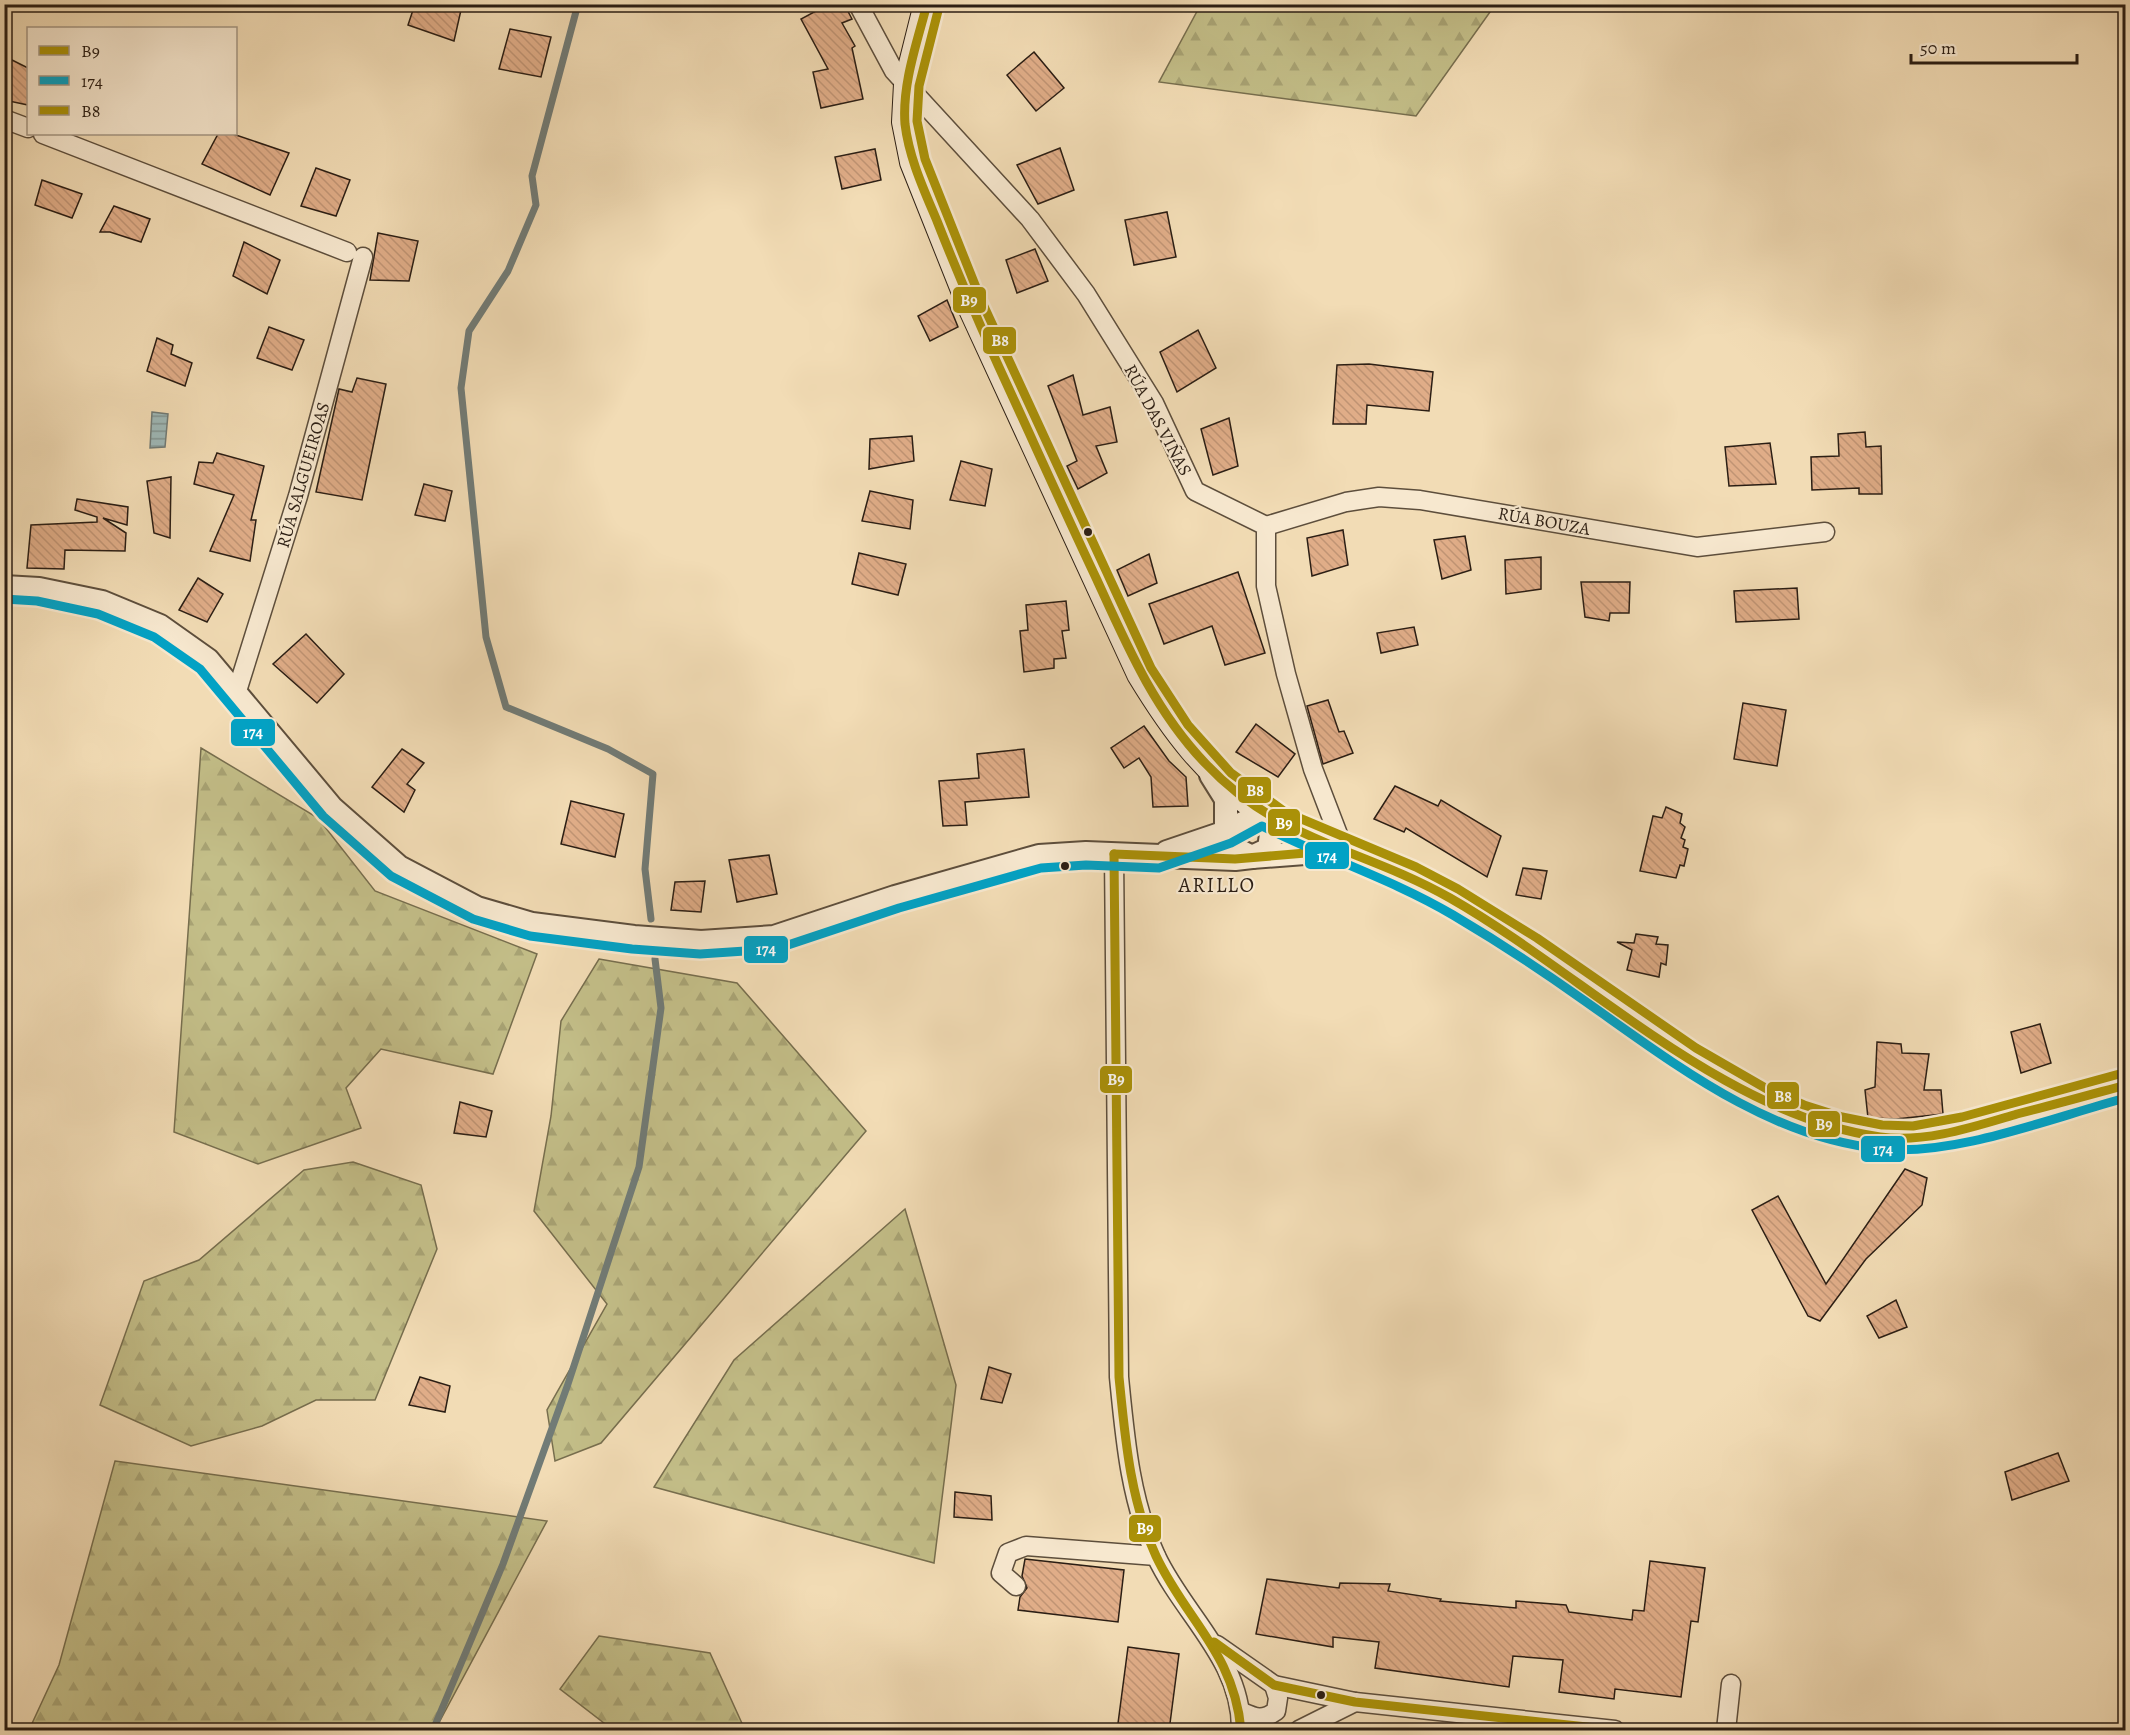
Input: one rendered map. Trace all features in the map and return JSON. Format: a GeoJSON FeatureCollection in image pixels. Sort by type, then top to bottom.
{"type":"FeatureCollection","features":[{"type":"Feature","properties":{"kind":"main road"},"geometry":{"type":"LineString","coordinates":[[927,4],[907,84],[905,122],[913,162],[970,305],[1140,675],[1169,723],[1205,766],[1268,816],[1431,888],[1473,912],[1660,1040],[1749,1093],[1779,1107],[1847,1131],[1883,1137],[1934,1136],[2126,1085]]}},
{"type":"Feature","properties":{"kind":"street","name":"RÚA DAS VIÑAS"},"geometry":{"type":"LineString","coordinates":[[858,4],[894,71],[1030,219],[1086,294],[1154,403],[1195,490],[1266,526]]}},
{"type":"Feature","properties":{"kind":"street"},"geometry":{"type":"LineString","coordinates":[[4,119],[27,128]]}},
{"type":"Feature","properties":{"kind":"street","name":"RÚA SALGUEIROAS"},"geometry":{"type":"LineString","coordinates":[[46,135],[355,254],[298,496],[237,691]]}},
{"type":"Feature","properties":{"kind":"street","name":"RÚA BOUZA"},"geometry":{"type":"LineString","coordinates":[[1266,526],[1346,502],[1379,497],[1420,500],[1697,547],[1825,532]]}},
{"type":"Feature","properties":{"kind":"street"},"geometry":{"type":"LineString","coordinates":[[4,587],[39,589],[102,602],[160,626],[208,660],[237,691],[332,808],[399,867],[477,908],[532,924],[634,937],[701,942],[774,937],[895,897],[1039,856],[1114,854],[1235,859],[1344,849],[1313,769],[1286,674],[1266,586],[1266,526]]}},
{"type":"Feature","properties":{"kind":"street"},"geometry":{"type":"LineString","coordinates":[[1205,766],[1226,799],[1226,832],[1236,849],[1252,857]]}},
{"type":"Feature","properties":{"kind":"street"},"geometry":{"type":"LineString","coordinates":[[1155,856],[1268,816],[1269,849],[1252,857]]}},
{"type":"Feature","properties":{"kind":"street"},"geometry":{"type":"LineString","coordinates":[[1114,854],[1119,1377],[1125,1443],[1135,1493],[1156,1556],[1214,1642],[1231,1676],[1242,1712],[1241,1731]]}},
{"type":"Feature","properties":{"kind":"street"},"geometry":{"type":"LineString","coordinates":[[1016,1586],[1001,1573],[1008,1553],[1026,1546],[1156,1556]]}},
{"type":"Feature","properties":{"kind":"street"},"geometry":{"type":"LineString","coordinates":[[1214,1642],[1274,1685],[1354,1702],[1615,1731]]}},
{"type":"Feature","properties":{"kind":"street"},"geometry":{"type":"LineString","coordinates":[[1726,1731],[1731,1684]]}},
{"type":"Feature","properties":{"kind":"street"},"geometry":{"type":"LineString","coordinates":[[1242,1712],[1258,1719],[1266,1718],[1276,1711],[1278,1698],[1274,1685]]}},
{"type":"Feature","properties":{"kind":"street"},"geometry":{"type":"LineString","coordinates":[[1299,1731],[1354,1702]]}},
{"type":"Feature","properties":{"kind":"green space"},"geometry":{"type":"Polygon","coordinates":[[[1201,4],[1495,5],[1416,116],[1159,82],[1201,4]]]}},
{"type":"Feature","properties":{"kind":"green space"},"geometry":{"type":"Polygon","coordinates":[[[201,748],[318,818],[375,891],[537,954],[493,1074],[381,1049],[346,1088],[361,1128],[258,1164],[174,1132],[201,748]]]}},
{"type":"Feature","properties":{"kind":"green space"},"geometry":{"type":"Polygon","coordinates":[[[599,959],[737,983],[866,1131],[601,1443],[555,1461],[547,1410],[607,1304],[534,1211],[551,1116],[561,1021],[599,959]]]}},
{"type":"Feature","properties":{"kind":"green space"},"geometry":{"type":"Polygon","coordinates":[[[353,1162],[421,1185],[437,1249],[375,1400],[316,1400],[262,1426],[191,1446],[100,1405],[144,1281],[199,1260],[304,1170],[353,1162]]]}},
{"type":"Feature","properties":{"kind":"green space"},"geometry":{"type":"Polygon","coordinates":[[[905,1209],[956,1385],[934,1563],[654,1487],[734,1360],[905,1209]]]}},
{"type":"Feature","properties":{"kind":"green space"},"geometry":{"type":"Polygon","coordinates":[[[115,1461],[547,1521],[435,1730],[29,1730],[59,1665],[115,1461]]]}},
{"type":"Feature","properties":{"kind":"green space"},"geometry":{"type":"Polygon","coordinates":[[[599,1636],[710,1653],[745,1730],[613,1730],[560,1689],[599,1636]]]}},
{"type":"Feature","properties":{"kind":"water"},"geometry":{"type":"Polygon","coordinates":[[[152,412],[168,414],[165,447],[150,448],[152,412]]]}},
{"type":"Feature","properties":{"kind":"building"},"geometry":{"type":"Polygon","coordinates":[[[415,4],[443,4],[461,10],[454,41],[408,25],[415,4]]]}},
{"type":"Feature","properties":{"kind":"building"},"geometry":{"type":"Polygon","coordinates":[[[829,4],[844,4],[852,19],[842,23],[855,46],[852,48],[863,99],[821,108],[813,72],[828,69],[801,19],[829,4]]]}},
{"type":"Feature","properties":{"kind":"building"},"geometry":{"type":"Polygon","coordinates":[[[510,29],[551,37],[541,77],[499,69],[510,29]]]}},
{"type":"Feature","properties":{"kind":"building"},"geometry":{"type":"Polygon","coordinates":[[[1034,52],[1064,88],[1036,111],[1007,75],[1034,52]]]}},
{"type":"Feature","properties":{"kind":"building"},"geometry":{"type":"Polygon","coordinates":[[[12,60],[27,68],[27,105],[4,100],[4,75],[12,60]]]}},
{"type":"Feature","properties":{"kind":"building"},"geometry":{"type":"Polygon","coordinates":[[[217,135],[236,135],[289,153],[270,195],[202,164],[217,135]]]}},
{"type":"Feature","properties":{"kind":"building"},"geometry":{"type":"Polygon","coordinates":[[[1060,148],[1074,190],[1038,204],[1017,165],[1060,148]]]}},
{"type":"Feature","properties":{"kind":"building"},"geometry":{"type":"Polygon","coordinates":[[[875,149],[881,180],[842,189],[835,157],[875,149]]]}},
{"type":"Feature","properties":{"kind":"building"},"geometry":{"type":"Polygon","coordinates":[[[316,168],[350,180],[336,216],[301,206],[316,168]]]}},
{"type":"Feature","properties":{"kind":"building"},"geometry":{"type":"Polygon","coordinates":[[[42,180],[82,194],[72,218],[35,205],[42,180]]]}},
{"type":"Feature","properties":{"kind":"building"},"geometry":{"type":"Polygon","coordinates":[[[114,206],[150,219],[141,242],[110,232],[100,232],[114,206]]]}},
{"type":"Feature","properties":{"kind":"building"},"geometry":{"type":"Polygon","coordinates":[[[1167,212],[1176,257],[1134,265],[1125,220],[1167,212]]]}},
{"type":"Feature","properties":{"kind":"building"},"geometry":{"type":"Polygon","coordinates":[[[378,233],[418,241],[409,281],[370,280],[378,233]]]}},
{"type":"Feature","properties":{"kind":"building"},"geometry":{"type":"Polygon","coordinates":[[[244,242],[280,260],[267,294],[233,276],[244,242]]]}},
{"type":"Feature","properties":{"kind":"building"},"geometry":{"type":"Polygon","coordinates":[[[1035,249],[1048,281],[1017,293],[1006,260],[1035,249]]]}},
{"type":"Feature","properties":{"kind":"building"},"geometry":{"type":"Polygon","coordinates":[[[947,300],[958,327],[930,341],[918,316],[947,300]]]}},
{"type":"Feature","properties":{"kind":"building"},"geometry":{"type":"Polygon","coordinates":[[[269,327],[304,340],[292,370],[257,358],[269,327]]]}},
{"type":"Feature","properties":{"kind":"building"},"geometry":{"type":"Polygon","coordinates":[[[1198,330],[1216,368],[1177,392],[1160,352],[1198,330]]]}},
{"type":"Feature","properties":{"kind":"building"},"geometry":{"type":"Polygon","coordinates":[[[157,338],[173,345],[171,354],[192,363],[185,386],[147,371],[157,338]]]}},
{"type":"Feature","properties":{"kind":"building"},"geometry":{"type":"Polygon","coordinates":[[[1369,364],[1433,372],[1429,411],[1367,405],[1366,424],[1333,424],[1337,365],[1369,364]]]}},
{"type":"Feature","properties":{"kind":"building"},"geometry":{"type":"Polygon","coordinates":[[[1073,375],[1083,415],[1110,407],[1117,442],[1096,446],[1107,473],[1078,489],[1067,466],[1077,461],[1048,386],[1073,375]]]}},
{"type":"Feature","properties":{"kind":"building"},"geometry":{"type":"Polygon","coordinates":[[[357,378],[386,384],[362,500],[316,492],[339,389],[352,392],[357,378]]]}},
{"type":"Feature","properties":{"kind":"building"},"geometry":{"type":"Polygon","coordinates":[[[1229,418],[1238,466],[1213,475],[1201,429],[1229,418]]]}},
{"type":"Feature","properties":{"kind":"building"},"geometry":{"type":"Polygon","coordinates":[[[1865,432],[1866,447],[1881,446],[1882,494],[1859,494],[1859,488],[1812,490],[1811,457],[1839,456],[1838,434],[1865,432]]]}},
{"type":"Feature","properties":{"kind":"building"},"geometry":{"type":"Polygon","coordinates":[[[912,436],[914,461],[869,469],[870,439],[912,436]]]}},
{"type":"Feature","properties":{"kind":"building"},"geometry":{"type":"Polygon","coordinates":[[[1770,443],[1776,484],[1729,486],[1725,447],[1770,443]]]}},
{"type":"Feature","properties":{"kind":"building"},"geometry":{"type":"Polygon","coordinates":[[[217,453],[264,466],[251,520],[256,520],[250,561],[210,551],[234,495],[194,484],[199,462],[213,463],[217,453]]]}},
{"type":"Feature","properties":{"kind":"building"},"geometry":{"type":"Polygon","coordinates":[[[961,461],[992,469],[985,506],[950,500],[961,461]]]}},
{"type":"Feature","properties":{"kind":"building"},"geometry":{"type":"Polygon","coordinates":[[[171,477],[170,538],[154,533],[147,481],[171,477]]]}},
{"type":"Feature","properties":{"kind":"building"},"geometry":{"type":"Polygon","coordinates":[[[424,484],[452,491],[445,521],[415,515],[424,484]]]}},
{"type":"Feature","properties":{"kind":"building"},"geometry":{"type":"Polygon","coordinates":[[[870,491],[913,500],[910,529],[862,521],[870,491]]]}},
{"type":"Feature","properties":{"kind":"building"},"geometry":{"type":"Polygon","coordinates":[[[77,499],[128,507],[127,525],[103,518],[126,533],[125,551],[65,550],[64,569],[27,568],[31,525],[97,522],[97,517],[75,510],[77,499]]]}},
{"type":"Feature","properties":{"kind":"building"},"geometry":{"type":"Polygon","coordinates":[[[1343,530],[1348,565],[1312,576],[1307,538],[1343,530]]]}},
{"type":"Feature","properties":{"kind":"building"},"geometry":{"type":"Polygon","coordinates":[[[1465,536],[1471,570],[1442,579],[1434,540],[1465,536]]]}},
{"type":"Feature","properties":{"kind":"building"},"geometry":{"type":"Polygon","coordinates":[[[859,553],[906,564],[898,595],[852,584],[859,553]]]}},
{"type":"Feature","properties":{"kind":"building"},"geometry":{"type":"Polygon","coordinates":[[[1149,554],[1157,583],[1128,596],[1117,570],[1149,554]]]}},
{"type":"Feature","properties":{"kind":"building"},"geometry":{"type":"Polygon","coordinates":[[[1541,557],[1541,589],[1506,594],[1505,560],[1541,557]]]}},
{"type":"Feature","properties":{"kind":"building"},"geometry":{"type":"Polygon","coordinates":[[[1238,572],[1265,653],[1225,665],[1212,626],[1164,644],[1149,604],[1238,572]]]}},
{"type":"Feature","properties":{"kind":"building"},"geometry":{"type":"Polygon","coordinates":[[[198,578],[223,594],[207,622],[179,610],[198,578]]]}},
{"type":"Feature","properties":{"kind":"building"},"geometry":{"type":"Polygon","coordinates":[[[1581,582],[1630,582],[1629,613],[1610,613],[1609,621],[1585,617],[1581,582]]]}},
{"type":"Feature","properties":{"kind":"building"},"geometry":{"type":"Polygon","coordinates":[[[1797,588],[1799,619],[1736,622],[1734,591],[1797,588]]]}},
{"type":"Feature","properties":{"kind":"building"},"geometry":{"type":"Polygon","coordinates":[[[1066,601],[1069,630],[1062,631],[1066,658],[1054,659],[1054,668],[1024,672],[1020,631],[1028,630],[1026,605],[1066,601]]]}},
{"type":"Feature","properties":{"kind":"building"},"geometry":{"type":"Polygon","coordinates":[[[1414,627],[1418,645],[1381,653],[1377,633],[1414,627]]]}},
{"type":"Feature","properties":{"kind":"building"},"geometry":{"type":"Polygon","coordinates":[[[306,634],[344,674],[317,703],[273,664],[306,634]]]}},
{"type":"Feature","properties":{"kind":"building"},"geometry":{"type":"Polygon","coordinates":[[[1328,700],[1339,732],[1344,731],[1353,753],[1323,764],[1307,706],[1328,700]]]}},
{"type":"Feature","properties":{"kind":"building"},"geometry":{"type":"Polygon","coordinates":[[[1743,703],[1786,710],[1777,766],[1734,759],[1743,703]]]}},
{"type":"Feature","properties":{"kind":"building"},"geometry":{"type":"Polygon","coordinates":[[[1256,724],[1295,754],[1278,777],[1236,752],[1256,724]]]}},
{"type":"Feature","properties":{"kind":"building"},"geometry":{"type":"Polygon","coordinates":[[[1144,726],[1169,761],[1186,777],[1188,806],[1153,807],[1151,777],[1139,758],[1124,768],[1111,748],[1144,726]]]}},
{"type":"Feature","properties":{"kind":"building"},"geometry":{"type":"Polygon","coordinates":[[[402,749],[424,763],[407,784],[415,790],[404,812],[372,787],[402,749]]]}},
{"type":"Feature","properties":{"kind":"building"},"geometry":{"type":"Polygon","coordinates":[[[1024,749],[1029,797],[965,802],[967,825],[943,826],[939,781],[979,778],[977,754],[1024,749]]]}},
{"type":"Feature","properties":{"kind":"building"},"geometry":{"type":"Polygon","coordinates":[[[1395,786],[1438,806],[1441,800],[1501,836],[1487,877],[1406,828],[1404,832],[1374,819],[1395,786]]]}},
{"type":"Feature","properties":{"kind":"building"},"geometry":{"type":"Polygon","coordinates":[[[571,801],[624,814],[615,857],[561,844],[571,801]]]}},
{"type":"Feature","properties":{"kind":"building"},"geometry":{"type":"Polygon","coordinates":[[[1666,807],[1682,814],[1680,823],[1685,827],[1681,838],[1685,840],[1683,847],[1688,849],[1684,866],[1680,865],[1676,878],[1640,871],[1653,816],[1662,818],[1666,807]]]}},
{"type":"Feature","properties":{"kind":"building"},"geometry":{"type":"Polygon","coordinates":[[[769,855],[777,894],[737,902],[729,860],[769,855]]]}},
{"type":"Feature","properties":{"kind":"building"},"geometry":{"type":"Polygon","coordinates":[[[1523,868],[1547,871],[1541,899],[1516,895],[1523,868]]]}},
{"type":"Feature","properties":{"kind":"building"},"geometry":{"type":"Polygon","coordinates":[[[705,881],[701,912],[671,910],[675,882],[705,881]]]}},
{"type":"Feature","properties":{"kind":"building"},"geometry":{"type":"Polygon","coordinates":[[[1636,934],[1658,937],[1656,944],[1668,945],[1666,965],[1661,963],[1659,977],[1627,970],[1632,950],[1617,942],[1634,943],[1636,934]]]}},
{"type":"Feature","properties":{"kind":"building"},"geometry":{"type":"Polygon","coordinates":[[[2040,1024],[2051,1063],[2021,1073],[2011,1032],[2040,1024]]]}},
{"type":"Feature","properties":{"kind":"building"},"geometry":{"type":"Polygon","coordinates":[[[1877,1042],[1901,1044],[1902,1053],[1929,1054],[1924,1090],[1941,1090],[1943,1114],[1896,1119],[1868,1118],[1865,1090],[1875,1087],[1877,1042]]]}},
{"type":"Feature","properties":{"kind":"building"},"geometry":{"type":"Polygon","coordinates":[[[460,1102],[492,1111],[486,1137],[454,1133],[460,1102]]]}},
{"type":"Feature","properties":{"kind":"building"},"geometry":{"type":"Polygon","coordinates":[[[1905,1169],[1927,1178],[1922,1205],[1866,1259],[1820,1321],[1808,1316],[1752,1210],[1778,1196],[1826,1284],[1905,1169]]]}},
{"type":"Feature","properties":{"kind":"building"},"geometry":{"type":"Polygon","coordinates":[[[1896,1300],[1907,1327],[1879,1338],[1867,1316],[1896,1300]]]}},
{"type":"Feature","properties":{"kind":"building"},"geometry":{"type":"Polygon","coordinates":[[[989,1367],[1011,1374],[1002,1403],[981,1399],[989,1367]]]}},
{"type":"Feature","properties":{"kind":"building"},"geometry":{"type":"Polygon","coordinates":[[[420,1377],[450,1386],[445,1412],[409,1405],[420,1377]]]}},
{"type":"Feature","properties":{"kind":"building"},"geometry":{"type":"Polygon","coordinates":[[[2058,1453],[2069,1481],[2012,1500],[2005,1472],[2058,1453]]]}},
{"type":"Feature","properties":{"kind":"building"},"geometry":{"type":"Polygon","coordinates":[[[955,1492],[991,1496],[992,1520],[954,1517],[955,1492]]]}},
{"type":"Feature","properties":{"kind":"building"},"geometry":{"type":"Polygon","coordinates":[[[1025,1559],[1124,1570],[1118,1622],[1018,1610],[1020,1597],[1027,1588],[1022,1576],[1025,1559]]]}},
{"type":"Feature","properties":{"kind":"building"},"geometry":{"type":"Polygon","coordinates":[[[1650,1561],[1705,1568],[1698,1622],[1691,1621],[1681,1697],[1615,1689],[1614,1699],[1559,1692],[1563,1660],[1513,1656],[1509,1687],[1375,1668],[1379,1642],[1333,1637],[1333,1647],[1256,1634],[1267,1579],[1339,1588],[1340,1583],[1390,1584],[1388,1591],[1441,1599],[1440,1601],[1516,1608],[1516,1601],[1566,1605],[1569,1612],[1632,1620],[1633,1610],[1644,1611],[1650,1561]]]}},
{"type":"Feature","properties":{"kind":"building"},"geometry":{"type":"Polygon","coordinates":[[[1128,1647],[1179,1654],[1169,1731],[1117,1731],[1128,1647]]]}},
{"type":"Feature","properties":{"kind":"waterway"},"geometry":{"type":"LineString","coordinates":[[578,4],[532,176],[536,205],[508,271],[469,331],[461,388],[486,637],[506,707],[608,749],[653,774],[645,869],[651,919]]}},
{"type":"Feature","properties":{"kind":"waterway"},"geometry":{"type":"LineString","coordinates":[[433,1730],[503,1564],[568,1384],[639,1167],[661,1008],[655,959]]}},
{"type":"Feature","properties":{"kind":"transit line","name":"B9"},"geometry":{"type":"LineString","coordinates":[[927,4],[911,64],[905,109],[907,137],[922,186],[994,357],[1131,653],[1157,700],[1188,744],[1234,790],[1263,811],[1292,827],[1322,842],[1417,881],[1450,898],[1501,929],[1657,1038],[1711,1072],[1766,1101],[1822,1124],[1880,1137],[1932,1136],[1966,1129],[2126,1085]]}},
{"type":"Feature","properties":{"kind":"transit line","name":"B8"},"geometry":{"type":"LineString","coordinates":[[939,7],[919,86],[917,121],[925,159],[981,300],[1151,668],[1188,725],[1231,773],[1285,812],[1416,867],[1458,889],[1537,938],[1696,1048],[1767,1089],[1804,1105],[1842,1117],[1882,1125],[1913,1126],[1962,1117],[2123,1073]]}},
{"type":"Feature","properties":{"kind":"transit line","name":"174"},"geometry":{"type":"LineString","coordinates":[[4,599],[37,601],[98,614],[154,637],[200,669],[323,816],[391,876],[473,919],[530,936],[632,949],[700,954],[776,949],[899,908],[1041,868],[1086,865],[1159,868],[1231,843],[1262,826],[1430,902],[1534,966],[1687,1072],[1761,1114],[1801,1130],[1841,1142],[1883,1149],[1912,1150],[1973,1141],[2126,1098]]}},
{"type":"Feature","properties":{"kind":"transit line","name":"B9"},"geometry":{"type":"LineString","coordinates":[[1114,854],[1235,859],[1342,850]]}},
{"type":"Feature","properties":{"kind":"transit line","name":"B9"},"geometry":{"type":"LineString","coordinates":[[1114,854],[1119,1377],[1126,1445],[1134,1491],[1147,1535],[1168,1579],[1219,1658],[1237,1703],[1241,1730]]}},
{"type":"Feature","properties":{"kind":"transit line","name":"B9"},"geometry":{"type":"LineString","coordinates":[[1214,1642],[1274,1685],[1355,1702],[1615,1730]]}},
{"type":"Feature","properties":{"kind":"district","name":"ARILLO"},"geometry":{"type":"Point","coordinates":[1217,885]}}]}
